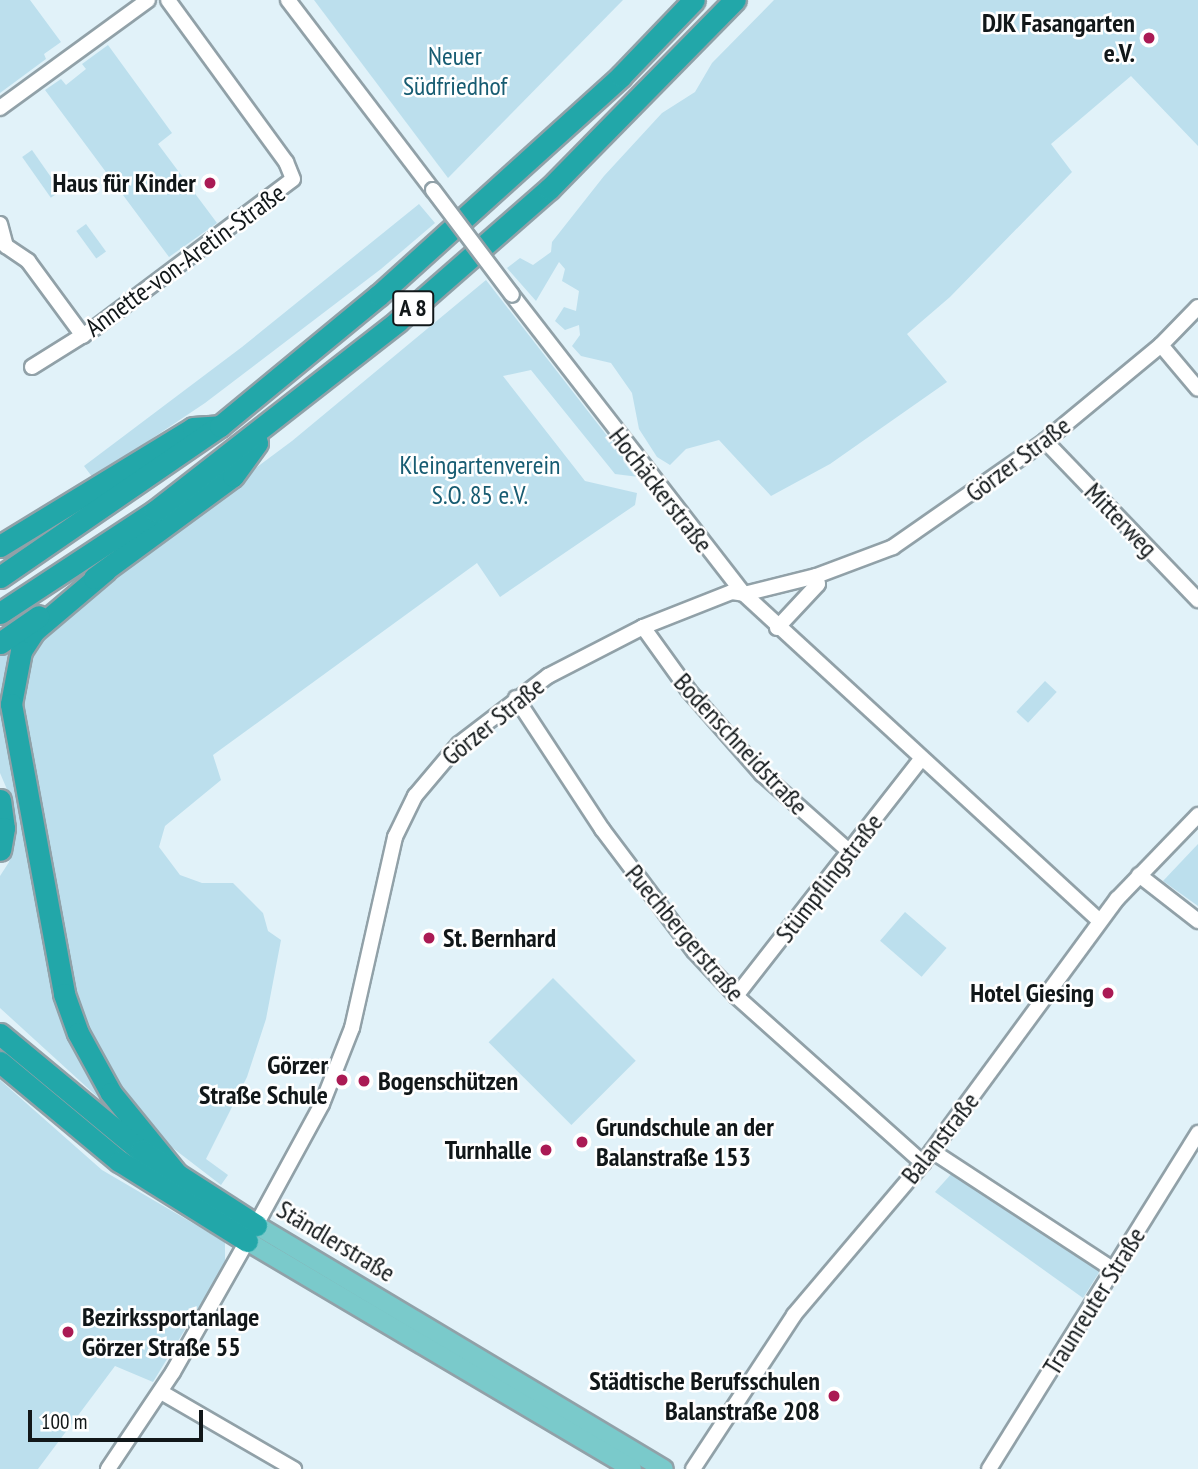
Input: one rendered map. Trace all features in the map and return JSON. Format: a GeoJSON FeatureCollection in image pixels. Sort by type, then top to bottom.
{"type":"FeatureCollection","features":[{"type":"Feature","properties":{"kind":"highway","name":"A 8"},"geometry":{"type":"LineString","coordinates":[[0,578],[219,426],[477,211],[621,76],[694,0]]}},
{"type":"Feature","properties":{"kind":"highway","name":"A 8"},"geometry":{"type":"LineString","coordinates":[[0,613],[155,511],[398,321],[549,190],[735,0]]}},
{"type":"Feature","properties":{"kind":"highway"},"geometry":{"type":"LineString","coordinates":[[0,643],[106,570],[233,476],[272,422]]}},
{"type":"Feature","properties":{"kind":"highway"},"geometry":{"type":"LineString","coordinates":[[0,545],[193,428],[219,426]]}},
{"type":"Feature","properties":{"kind":"highway"},"geometry":{"type":"LineString","coordinates":[[106,570],[34,631],[21,651],[11,704],[64,994],[78,1033],[111,1093],[180,1178]]}},
{"type":"Feature","properties":{"kind":"highway"},"geometry":{"type":"LineString","coordinates":[[0,800],[4,828],[0,850]]}},
{"type":"Feature","properties":{"kind":"highway","name":"Ständlerstraße"},"geometry":{"type":"LineString","coordinates":[[0,1034],[101,1121],[251,1233]]}},
{"type":"Feature","properties":{"kind":"highway","name":"Ständlerstraße"},"geometry":{"type":"LineString","coordinates":[[0,1062],[35,1094],[119,1161],[251,1233]]}},
{"type":"Feature","properties":{"kind":"highway"},"geometry":{"type":"LineString","coordinates":[[0,1074],[18,1090],[35,1094]]}},
{"type":"Feature","properties":{"kind":"main road","name":"Ständlerstraße"},"geometry":{"type":"LineString","coordinates":[[251,1233],[632,1469]]}},
{"type":"Feature","properties":{"kind":"main road","name":"Ständlerstraße"},"geometry":{"type":"LineString","coordinates":[[251,1233],[663,1469]]}},
{"type":"Feature","properties":{"kind":"street"},"geometry":{"type":"LineString","coordinates":[[0,108],[148,0]]}},
{"type":"Feature","properties":{"kind":"street","name":"Annette-von-Aretin-Straße"},"geometry":{"type":"LineString","coordinates":[[32,367],[70,340],[83,336],[293,179],[286,162],[168,0]]}},
{"type":"Feature","properties":{"kind":"street","name":"Hochäckerstraße"},"geometry":{"type":"LineString","coordinates":[[288,0],[744,594],[777,628],[1100,921]]}},
{"type":"Feature","properties":{"kind":"street"},"geometry":{"type":"LineString","coordinates":[[0,225],[6,246],[28,261],[83,336]]}},
{"type":"Feature","properties":{"kind":"street","name":"Görzer Straße"},"geometry":{"type":"LineString","coordinates":[[108,1469],[161,1392],[322,1104],[352,1028],[388,854],[403,818],[445,757],[516,698],[564,667],[643,627],[732,593],[744,594],[816,576],[893,547],[1045,440],[1161,345],[1198,307]]}},
{"type":"Feature","properties":{"kind":"street"},"geometry":{"type":"LineString","coordinates":[[1161,345],[1198,389]]}},
{"type":"Feature","properties":{"kind":"street","name":"Mitterweg"},"geometry":{"type":"LineString","coordinates":[[1045,440],[1198,600]]}},
{"type":"Feature","properties":{"kind":"street"},"geometry":{"type":"LineString","coordinates":[[777,628],[818,584],[816,576]]}},
{"type":"Feature","properties":{"kind":"street","name":"Bodenschneidstraße"},"geometry":{"type":"LineString","coordinates":[[643,627],[689,691],[762,774],[850,852]]}},
{"type":"Feature","properties":{"kind":"street","name":"Puechbergerstraße"},"geometry":{"type":"LineString","coordinates":[[516,698],[632,872],[694,951],[736,996],[923,1163]]}},
{"type":"Feature","properties":{"kind":"street","name":"Stümpflingstraße"},"geometry":{"type":"LineString","coordinates":[[736,996],[921,759]]}},
{"type":"Feature","properties":{"kind":"street","name":"Balanstraße"},"geometry":{"type":"LineString","coordinates":[[693,1469],[794,1314],[923,1163],[1100,921],[1139,875],[1198,815]]}},
{"type":"Feature","properties":{"kind":"street"},"geometry":{"type":"LineString","coordinates":[[1139,875],[1198,921]]}},
{"type":"Feature","properties":{"kind":"street","name":"Traunreuter Straße"},"geometry":{"type":"LineString","coordinates":[[989,1469],[1198,1133]]}},
{"type":"Feature","properties":{"kind":"street"},"geometry":{"type":"LineString","coordinates":[[932,1151],[1114,1270]]}},
{"type":"Feature","properties":{"kind":"street"},"geometry":{"type":"LineString","coordinates":[[161,1392],[294,1469]]}},
{"type":"Feature","properties":{"kind":"green space"},"geometry":{"type":"Polygon","coordinates":[[[0,0],[30,0],[61,42],[44,54],[46,59],[0,93],[0,0]]]}},
{"type":"Feature","properties":{"kind":"green space","name":"Neuer Südfriedhof"},"geometry":{"type":"Polygon","coordinates":[[[314,0],[623,0],[448,178],[314,0]]]}},
{"type":"Feature","properties":{"kind":"green space"},"geometry":{"type":"Polygon","coordinates":[[[774,0],[1198,0],[1198,146],[1131,76],[1051,144],[1072,172],[950,297],[907,334],[947,382],[830,464],[771,496],[719,440],[686,449],[670,465],[657,457],[639,429],[632,393],[611,363],[581,356],[572,346],[580,335],[579,325],[565,330],[555,321],[564,307],[576,311],[579,291],[562,281],[565,269],[559,262],[536,301],[507,268],[520,258],[533,265],[551,252],[552,242],[604,176],[662,113],[695,92],[712,63],[774,0]]]}},
{"type":"Feature","properties":{"kind":"green space"},"geometry":{"type":"Polygon","coordinates":[[[108,45],[172,133],[158,144],[217,223],[169,257],[45,90],[61,79],[66,85],[86,69],[82,64],[108,45]]]}},
{"type":"Feature","properties":{"kind":"green space"},"geometry":{"type":"Polygon","coordinates":[[[32,150],[61,191],[51,198],[22,157],[32,150]]]}},
{"type":"Feature","properties":{"kind":"green space"},"geometry":{"type":"Polygon","coordinates":[[[419,204],[435,223],[381,269],[205,403],[93,478],[84,466],[242,347],[419,204]]]}},
{"type":"Feature","properties":{"kind":"green space"},"geometry":{"type":"Polygon","coordinates":[[[86,224],[106,252],[96,259],[76,231],[86,224]]]}},
{"type":"Feature","properties":{"kind":"green space","name":"Kleingartenverein S.O. 85 e.V."},"geometry":{"type":"Polygon","coordinates":[[[486,280],[639,477],[615,474],[531,370],[503,376],[585,481],[637,493],[635,505],[500,597],[477,563],[213,755],[221,780],[165,826],[159,847],[180,875],[202,883],[233,883],[263,913],[268,931],[281,940],[266,1019],[247,1077],[206,1159],[228,1175],[221,1185],[165,1142],[102,1066],[70,992],[19,717],[29,652],[68,608],[292,441],[486,280]]]}},
{"type":"Feature","properties":{"kind":"green space"},"geometry":{"type":"Polygon","coordinates":[[[10,648],[3,696],[71,1037],[103,1102],[0,1008],[0,876],[9,862],[15,838],[12,801],[0,773],[0,654],[10,648]]]}},
{"type":"Feature","properties":{"kind":"green space"},"geometry":{"type":"Polygon","coordinates":[[[1045,681],[1057,692],[1028,723],[1016,712],[1045,681]]]}},
{"type":"Feature","properties":{"kind":"green space"},"geometry":{"type":"Polygon","coordinates":[[[1198,844],[1198,906],[1163,881],[1198,844]]]}},
{"type":"Feature","properties":{"kind":"green space"},"geometry":{"type":"Polygon","coordinates":[[[905,912],[947,948],[922,977],[880,941],[905,912]]]}},
{"type":"Feature","properties":{"kind":"green space"},"geometry":{"type":"Polygon","coordinates":[[[553,978],[636,1061],[571,1125],[489,1042],[553,978]]]}},
{"type":"Feature","properties":{"kind":"green space"},"geometry":{"type":"Polygon","coordinates":[[[0,1080],[102,1170],[225,1242],[225,1264],[153,1382],[115,1366],[38,1469],[0,1469],[0,1080]]]}},
{"type":"Feature","properties":{"kind":"green space"},"geometry":{"type":"Polygon","coordinates":[[[953,1172],[1100,1271],[1083,1298],[935,1192],[953,1172]]]}},
{"type":"Feature","properties":{"kind":"place","name":"DJK Fasangarten e.V."},"geometry":{"type":"Point","coordinates":[1149,38]}},
{"type":"Feature","properties":{"kind":"place","name":"Haus für Kinder"},"geometry":{"type":"Point","coordinates":[210,183]}},
{"type":"Feature","properties":{"kind":"place","name":"St. Bernhard"},"geometry":{"type":"Point","coordinates":[429,938]}},
{"type":"Feature","properties":{"kind":"place","name":"Hotel Giesing"},"geometry":{"type":"Point","coordinates":[1108,993]}},
{"type":"Feature","properties":{"kind":"place","name":"Görzer Straße Schule"},"geometry":{"type":"Point","coordinates":[342,1080]}},
{"type":"Feature","properties":{"kind":"place","name":"Bogenschützen"},"geometry":{"type":"Point","coordinates":[364,1081]}},
{"type":"Feature","properties":{"kind":"place","name":"Grundschule an der Balanstraße 153"},"geometry":{"type":"Point","coordinates":[582,1142]}},
{"type":"Feature","properties":{"kind":"place","name":"Turnhalle"},"geometry":{"type":"Point","coordinates":[546,1150]}},
{"type":"Feature","properties":{"kind":"place","name":"Bezirkssportanlage Görzer Straße 55"},"geometry":{"type":"Point","coordinates":[68,1332]}},
{"type":"Feature","properties":{"kind":"place","name":"Städtische Berufsschulen Balanstraße 208"},"geometry":{"type":"Point","coordinates":[834,1396]}}]}
